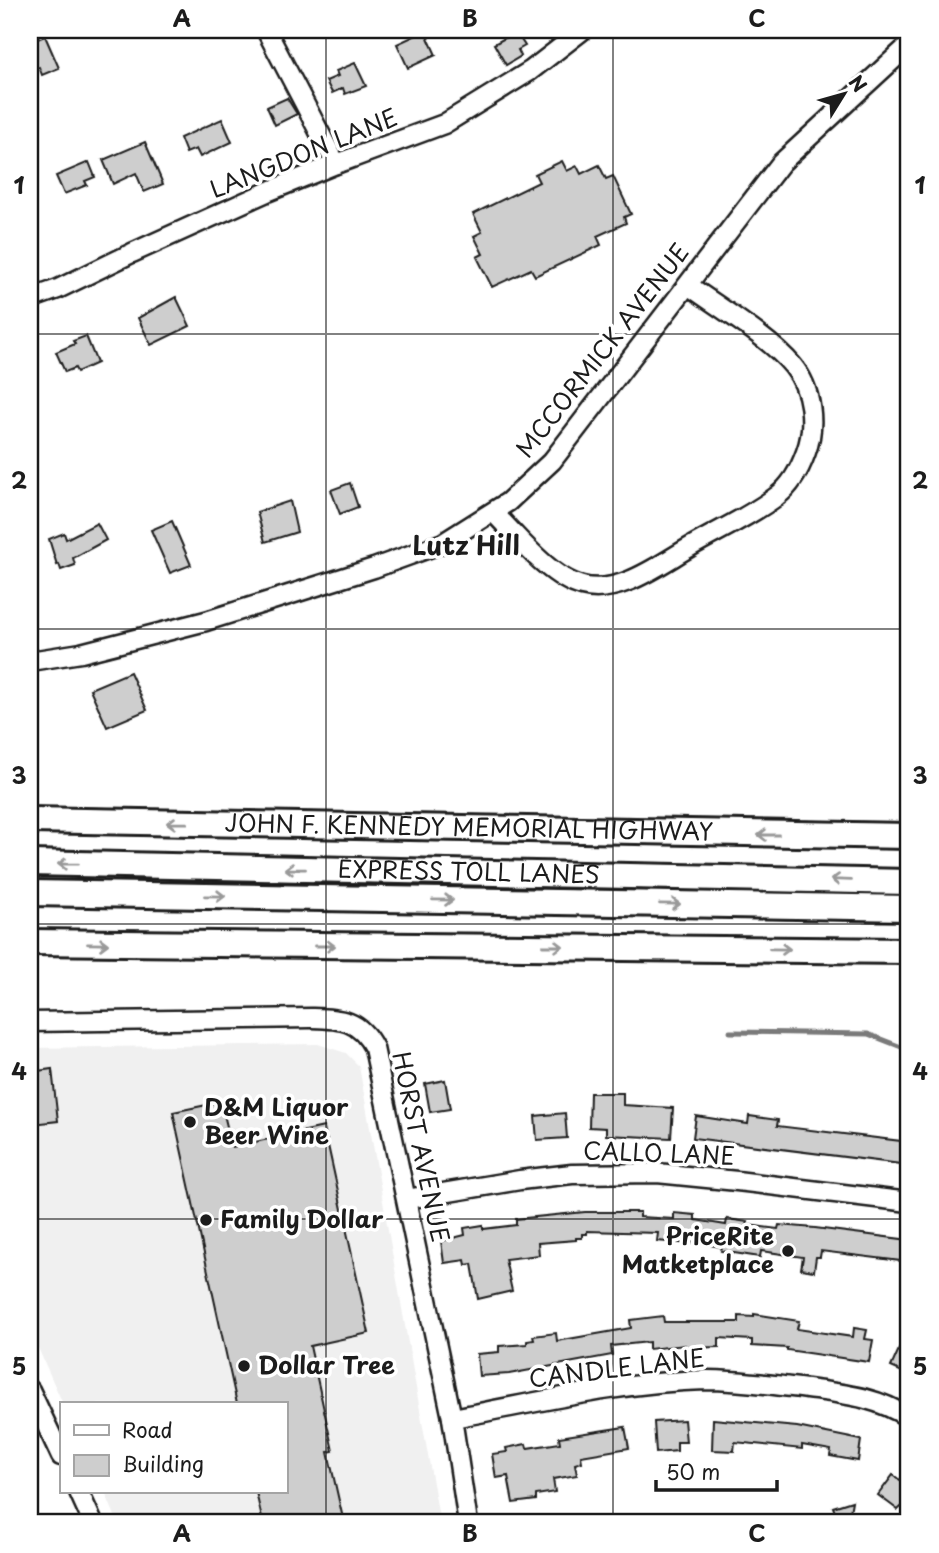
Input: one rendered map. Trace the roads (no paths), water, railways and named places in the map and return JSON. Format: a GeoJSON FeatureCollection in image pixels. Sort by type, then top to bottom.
{"type":"FeatureCollection","features":[{"type":"Feature","properties":{"kind":"highway","name":"JOHN F. KENNEDY MEMORIAL HIGHWAY"},"geometry":{"type":"LineString","coordinates":[[30,820],[909,836]]}},
{"type":"Feature","properties":{"kind":"highway","name":"EXPRESS TOLL LANES"},"geometry":{"type":"LineString","coordinates":[[30,863],[909,882]]}},
{"type":"Feature","properties":{"kind":"highway","name":"EXPRESS TOLL LANES"},"geometry":{"type":"LineString","coordinates":[[30,893],[909,908]]}},
{"type":"Feature","properties":{"kind":"highway"},"geometry":{"type":"LineString","coordinates":[[30,942],[909,951]]}},
{"type":"Feature","properties":{"kind":"street"},"geometry":{"type":"LineString","coordinates":[[266,30],[336,164]]}},
{"type":"Feature","properties":{"kind":"street","name":"LANGDON LANE"},"geometry":{"type":"LineString","coordinates":[[30,299],[58,289],[132,253],[336,164],[444,124],[530,71],[583,30]]}},
{"type":"Feature","properties":{"kind":"street","name":"MCCORMICK AVENUE"},"geometry":{"type":"LineString","coordinates":[[30,661],[122,644],[324,584],[443,543],[508,502],[552,461],[781,163],[909,45]]}},
{"type":"Feature","properties":{"kind":"street"},"geometry":{"type":"LineString","coordinates":[[493,512],[527,547],[565,578],[583,587],[606,587],[644,573],[778,495],[790,483],[801,467],[812,425],[804,384],[794,366],[774,348],[688,285]]}},
{"type":"Feature","properties":{"kind":"street","name":"HORST AVENUE"},"geometry":{"type":"LineString","coordinates":[[30,1022],[311,1018],[345,1021],[356,1026],[369,1038],[374,1048],[407,1199],[452,1418],[468,1523]]}},
{"type":"Feature","properties":{"kind":"street","name":"CALLO LANE"},"geometry":{"type":"LineString","coordinates":[[407,1199],[572,1174],[657,1173],[909,1202]]}},
{"type":"Feature","properties":{"kind":"street","name":"CANDLE LANE"},"geometry":{"type":"LineString","coordinates":[[452,1418],[622,1388],[708,1380],[741,1381],[853,1395],[874,1401],[909,1418]]}},
{"type":"Feature","properties":{"kind":"street"},"geometry":{"type":"LineString","coordinates":[[30,1390],[60,1454]]}},
{"type":"Feature","properties":{"kind":"street"},"geometry":{"type":"LineString","coordinates":[[80,1494],[93,1523]]}},
{"type":"Feature","properties":{"kind":"waterway"},"geometry":{"type":"LineString","coordinates":[[730,1032],[868,1034],[909,1050]]}},
{"type":"Feature","properties":{"kind":"place","name":"D&M Liquor Beer Wine"},"geometry":{"type":"Point","coordinates":[190,1122]}},
{"type":"Feature","properties":{"kind":"place","name":"Family Dollar"},"geometry":{"type":"Point","coordinates":[206,1220]}},
{"type":"Feature","properties":{"kind":"place","name":"PriceRite Matketplace"},"geometry":{"type":"Point","coordinates":[788,1251]}},
{"type":"Feature","properties":{"kind":"place","name":"Dollar Tree"},"geometry":{"type":"Point","coordinates":[244,1366]}},
{"type":"Feature","properties":{"kind":"district","name":"Lutz Hill"},"geometry":{"type":"Point","coordinates":[466,546]}}]}
